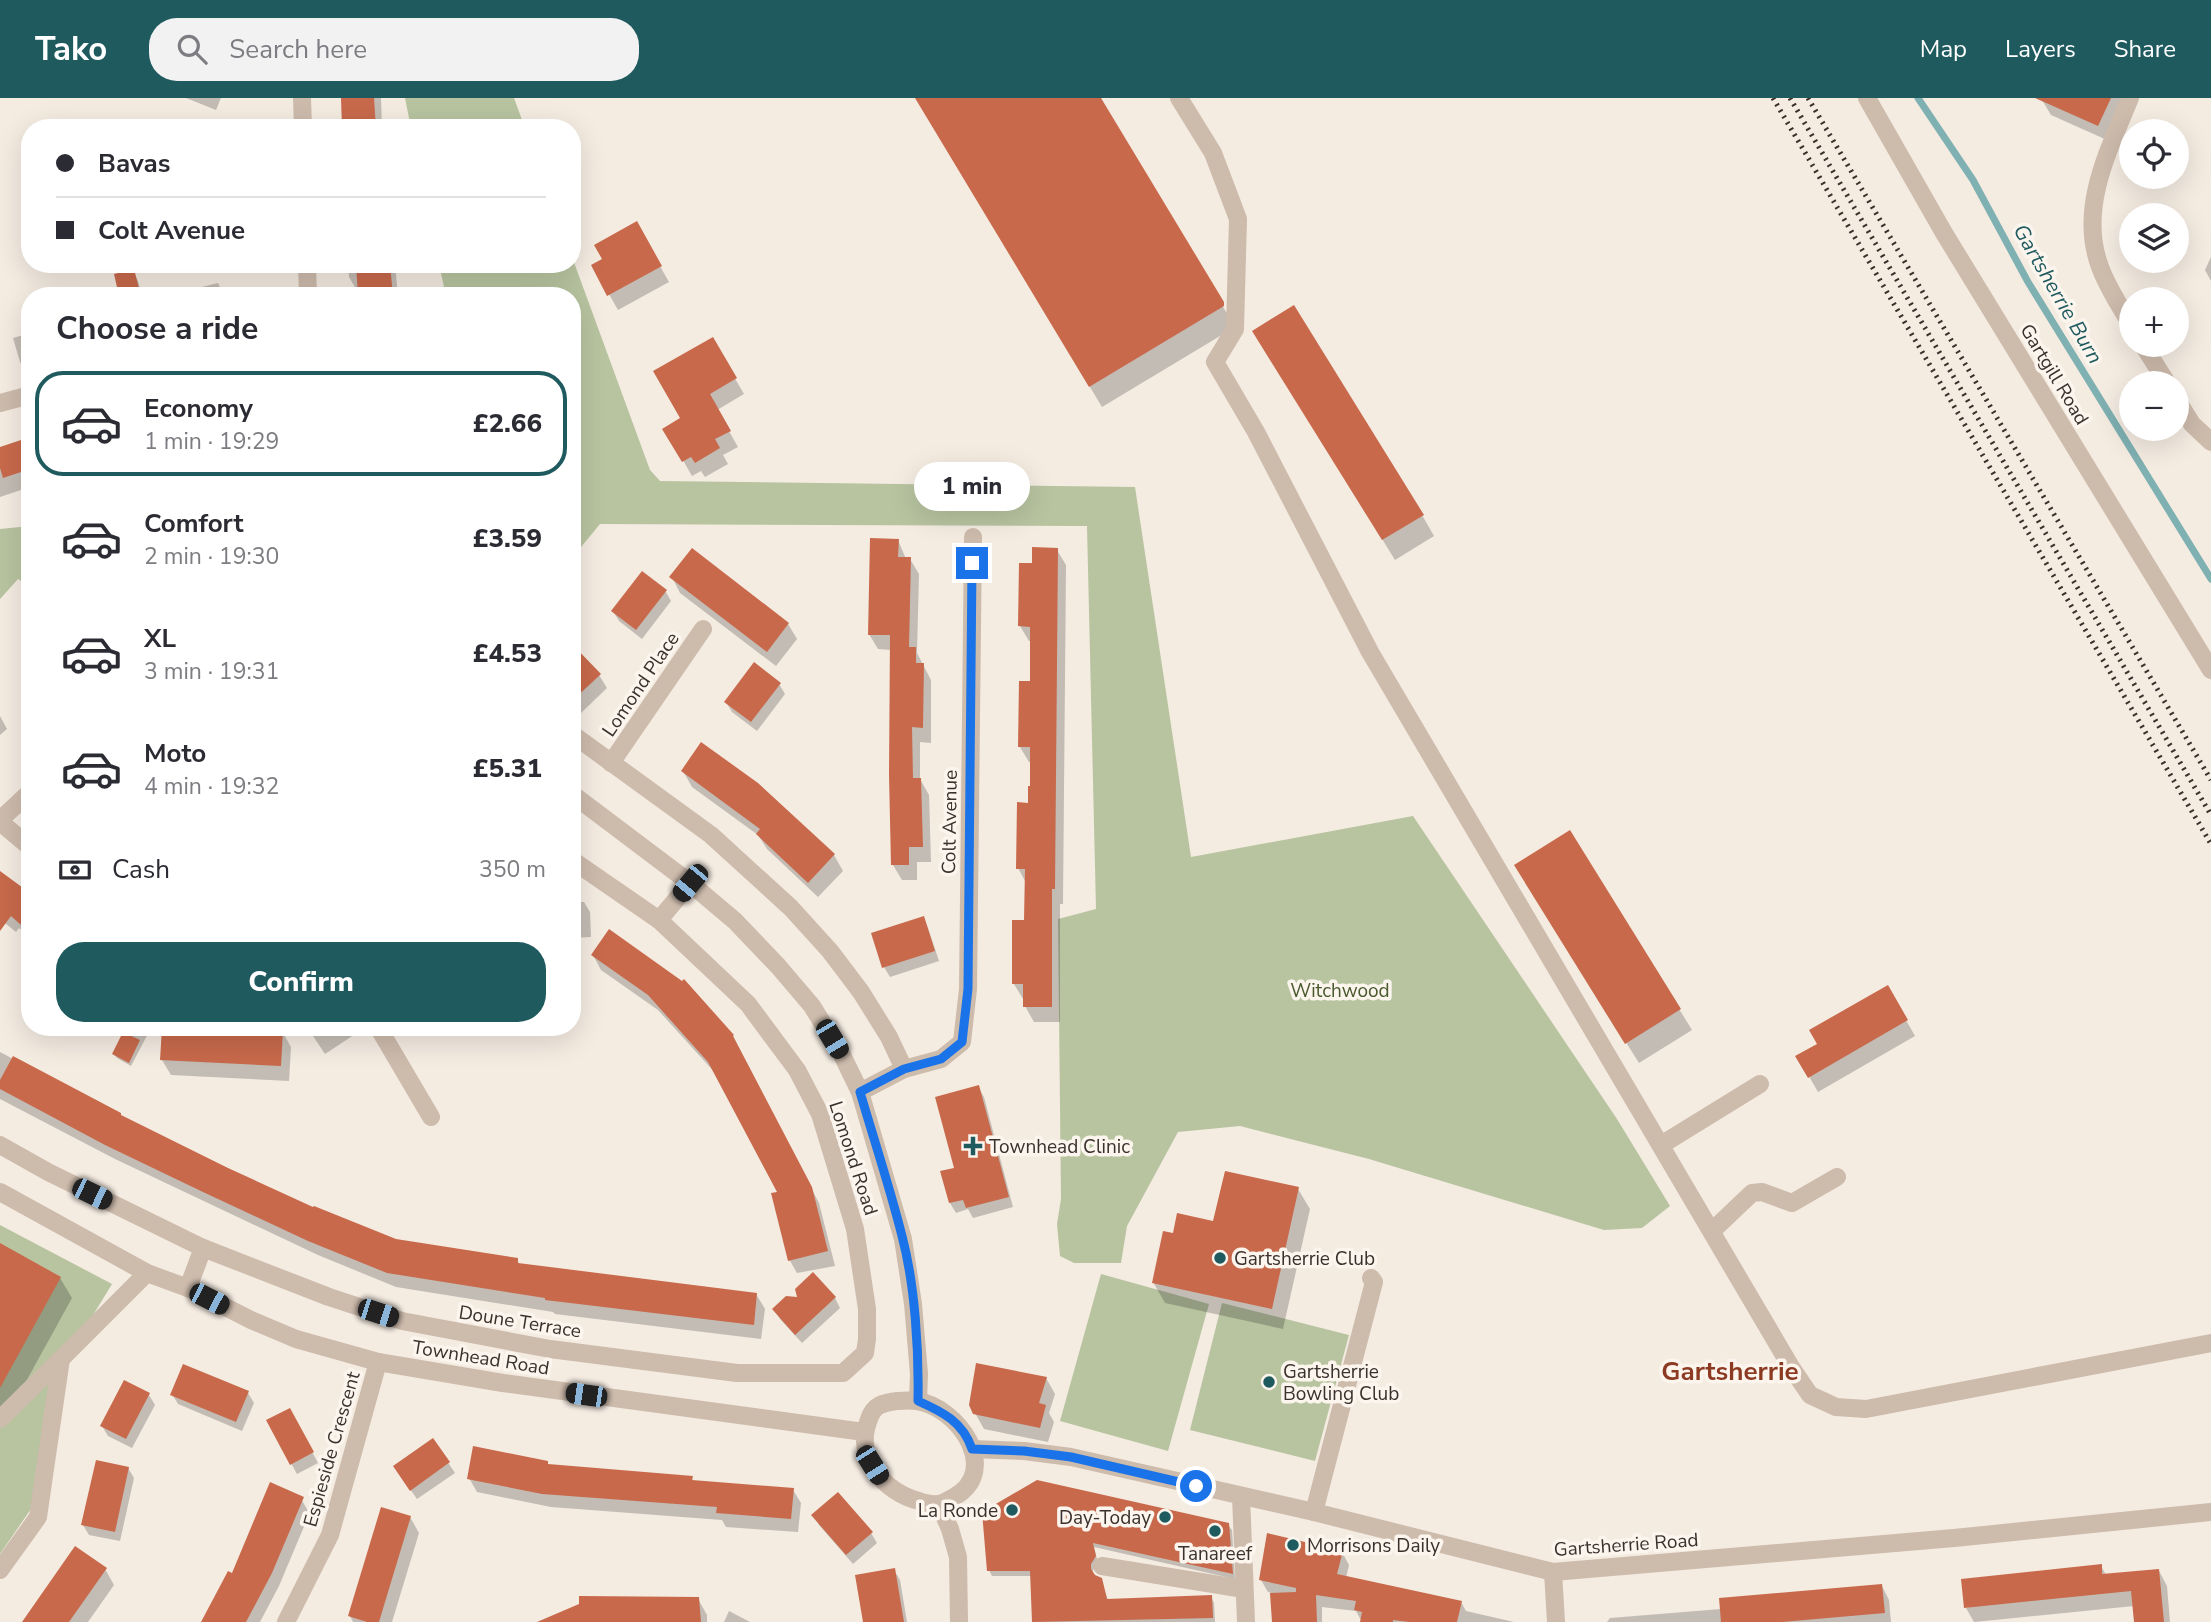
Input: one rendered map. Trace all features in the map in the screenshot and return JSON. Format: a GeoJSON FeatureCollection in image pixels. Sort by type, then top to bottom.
{"type":"FeatureCollection","features":[{"type":"Feature","properties":{"kind":"street"},"geometry":{"type":"LineString","coordinates":[[302,98],[303,119]]}},
{"type":"Feature","properties":{"kind":"street"},"geometry":{"type":"LineString","coordinates":[[1179,98],[1213,153],[1238,219],[1235,329],[1214,362],[1256,432],[1370,652],[1811,1395],[1836,1407],[1866,1409],[2211,1343]]}},
{"type":"Feature","properties":{"kind":"street","name":"Gartgill Road"},"geometry":{"type":"LineString","coordinates":[[1867,98],[1944,233],[2211,670]]}},
{"type":"Feature","properties":{"kind":"street"},"geometry":{"type":"LineString","coordinates":[[2119,303],[2099,265],[2093,240],[2094,203],[2101,170],[2130,98]]}},
{"type":"Feature","properties":{"kind":"street"},"geometry":{"type":"LineString","coordinates":[[0,404],[21,398]]}},
{"type":"Feature","properties":{"kind":"street"},"geometry":{"type":"LineString","coordinates":[[2189,419],[2211,442]]}},
{"type":"Feature","properties":{"kind":"street","name":"Colt Avenue"},"geometry":{"type":"LineString","coordinates":[[904,1069],[941,1059],[962,1042],[968,989],[973,537]]}},
{"type":"Feature","properties":{"kind":"street","name":"Lomond Place"},"geometry":{"type":"LineString","coordinates":[[611,763],[703,629]]}},
{"type":"Feature","properties":{"kind":"street"},"geometry":{"type":"LineString","coordinates":[[581,741],[711,835],[791,908],[830,951],[861,992],[889,1037],[904,1069]]}},
{"type":"Feature","properties":{"kind":"street"},"geometry":{"type":"LineString","coordinates":[[21,801],[0,821],[21,839]]}},
{"type":"Feature","properties":{"kind":"street","name":"Lomond Road"},"geometry":{"type":"LineString","coordinates":[[581,801],[690,883],[735,921],[812,1006],[842,1055],[860,1092],[903,1239],[913,1304],[919,1374],[918,1401]]}},
{"type":"Feature","properties":{"kind":"street","name":"Lomond Road"},"geometry":{"type":"LineString","coordinates":[[581,866],[659,920],[748,1004],[797,1070],[820,1114],[855,1228],[867,1309],[865,1353],[843,1373]]}},
{"type":"Feature","properties":{"kind":"street"},"geometry":{"type":"LineString","coordinates":[[659,920],[690,883]]}},
{"type":"Feature","properties":{"kind":"street"},"geometry":{"type":"LineString","coordinates":[[383,1036],[431,1117]]}},
{"type":"Feature","properties":{"kind":"street","name":"Lomond Road"},"geometry":{"type":"LineString","coordinates":[[860,1092],[904,1069]]}},
{"type":"Feature","properties":{"kind":"street"},"geometry":{"type":"LineString","coordinates":[[1661,1144],[1760,1084]]}},
{"type":"Feature","properties":{"kind":"street","name":"Doune Terrace"},"geometry":{"type":"LineString","coordinates":[[0,1145],[48,1172],[203,1248],[329,1297],[402,1321],[550,1349],[737,1373],[843,1373]]}},
{"type":"Feature","properties":{"kind":"street"},"geometry":{"type":"LineString","coordinates":[[1712,1231],[1752,1193],[1762,1192],[1792,1203],[1837,1177]]}},
{"type":"Feature","properties":{"kind":"street","name":"Townhead Road"},"geometry":{"type":"LineString","coordinates":[[0,1192],[147,1273],[187,1288],[251,1320],[296,1339],[378,1362],[503,1383],[864,1432]]}},
{"type":"Feature","properties":{"kind":"street"},"geometry":{"type":"LineString","coordinates":[[187,1288],[203,1248]]}},
{"type":"Feature","properties":{"kind":"street"},"geometry":{"type":"LineString","coordinates":[[0,1419],[147,1273]]}},
{"type":"Feature","properties":{"kind":"street"},"geometry":{"type":"LineString","coordinates":[[1314,1512],[1374,1282],[1371,1278]]}},
{"type":"Feature","properties":{"kind":"street"},"geometry":{"type":"LineString","coordinates":[[0,1570],[38,1517],[61,1359]]}},
{"type":"Feature","properties":{"kind":"street","name":"Espieside Crescent"},"geometry":{"type":"LineString","coordinates":[[286,1622],[330,1535],[378,1362]]}},
{"type":"Feature","properties":{"kind":"street"},"geometry":{"type":"LineString","coordinates":[[896,1401],[918,1401],[947,1415],[968,1436],[975,1460],[970,1483],[963,1491],[939,1504],[905,1497],[891,1490],[880,1478],[866,1448],[864,1432],[870,1415],[879,1405],[896,1401]]}},
{"type":"Feature","properties":{"kind":"street","name":"Gartsherrie Road"},"geometry":{"type":"LineString","coordinates":[[972,1449],[1024,1451],[1071,1457],[1314,1512],[1553,1572],[1967,1537],[2211,1512]]}},
{"type":"Feature","properties":{"kind":"street"},"geometry":{"type":"LineString","coordinates":[[1241,1496],[1245,1622]]}},
{"type":"Feature","properties":{"kind":"street"},"geometry":{"type":"LineString","coordinates":[[939,1504],[958,1557],[959,1622]]}},
{"type":"Feature","properties":{"kind":"street"},"geometry":{"type":"LineString","coordinates":[[1102,1566],[1244,1589]]}},
{"type":"Feature","properties":{"kind":"street"},"geometry":{"type":"LineString","coordinates":[[1553,1572],[1556,1622]]}},
{"type":"Feature","properties":{"kind":"green space"},"geometry":{"type":"Polygon","coordinates":[[[405,98],[514,98],[522,119],[409,119],[405,98]]]}},
{"type":"Feature","properties":{"kind":"green space","name":"Witchwood"},"geometry":{"type":"Polygon","coordinates":[[[441,273],[578,273],[650,470],[660,481],[1135,487],[1191,857],[1413,816],[1617,1119],[1670,1206],[1642,1228],[1604,1230],[1369,1159],[1240,1126],[1178,1132],[1127,1226],[1121,1263],[1074,1263],[1060,1256],[1057,1224],[1061,1199],[1058,919],[1096,909],[1087,526],[600,524],[581,547],[581,287],[444,287],[441,273]]]}},
{"type":"Feature","properties":{"kind":"green space"},"geometry":{"type":"Polygon","coordinates":[[[21,527],[21,581],[18,579],[0,599],[0,529],[21,527]]]}},
{"type":"Feature","properties":{"kind":"green space"},"geometry":{"type":"Polygon","coordinates":[[[0,1225],[112,1284],[54,1379],[33,1506],[0,1554],[0,1225]]]}},
{"type":"Feature","properties":{"kind":"green space"},"geometry":{"type":"Polygon","coordinates":[[[1101,1274],[1209,1304],[1168,1451],[1060,1421],[1101,1274]]]}},
{"type":"Feature","properties":{"kind":"green space","name":"Gartsherrie Bowling Club"},"geometry":{"type":"Polygon","coordinates":[[[1222,1303],[1349,1335],[1315,1461],[1190,1430],[1222,1303]]]}},
{"type":"Feature","properties":{"kind":"building"},"geometry":{"type":"Polygon","coordinates":[[[341,98],[374,98],[375,119],[342,119],[341,98]]]}},
{"type":"Feature","properties":{"kind":"building"},"geometry":{"type":"Polygon","coordinates":[[[915,98],[1101,98],[1224,306],[1089,387],[915,98]]]}},
{"type":"Feature","properties":{"kind":"building"},"geometry":{"type":"Polygon","coordinates":[[[2035,98],[2111,98],[2098,126],[2035,98]]]}},
{"type":"Feature","properties":{"kind":"building"},"geometry":{"type":"Polygon","coordinates":[[[637,221],[662,266],[607,296],[591,265],[602,259],[594,245],[637,221]]]}},
{"type":"Feature","properties":{"kind":"building"},"geometry":{"type":"Polygon","coordinates":[[[135,273],[139,287],[117,287],[114,274],[135,273]]]}},
{"type":"Feature","properties":{"kind":"building"},"geometry":{"type":"Polygon","coordinates":[[[357,273],[391,273],[392,287],[357,287],[357,273]]]}},
{"type":"Feature","properties":{"kind":"building"},"geometry":{"type":"Polygon","coordinates":[[[1294,305],[1424,515],[1382,540],[1252,331],[1294,305]]]}},
{"type":"Feature","properties":{"kind":"building"},"geometry":{"type":"Polygon","coordinates":[[[713,337],[737,378],[710,394],[731,431],[715,439],[720,448],[695,463],[691,457],[682,462],[662,429],[680,418],[653,371],[713,337]]]}},
{"type":"Feature","properties":{"kind":"building"},"geometry":{"type":"Polygon","coordinates":[[[21,440],[21,472],[3,478],[0,447],[21,440]]]}},
{"type":"Feature","properties":{"kind":"building"},"geometry":{"type":"Polygon","coordinates":[[[870,538],[899,539],[898,557],[911,557],[909,647],[916,647],[916,663],[924,663],[923,728],[912,727],[913,778],[921,778],[923,847],[909,847],[909,865],[891,865],[890,635],[868,635],[870,538]]]}},
{"type":"Feature","properties":{"kind":"building"},"geometry":{"type":"Polygon","coordinates":[[[1032,547],[1058,548],[1052,1007],[1023,1007],[1023,984],[1012,984],[1012,920],[1024,920],[1025,869],[1016,869],[1017,802],[1028,803],[1030,786],[1030,747],[1018,747],[1019,681],[1030,681],[1030,627],[1018,626],[1019,563],[1032,563],[1032,547]]]}},
{"type":"Feature","properties":{"kind":"building"},"geometry":{"type":"Polygon","coordinates":[[[692,548],[789,623],[767,652],[669,577],[692,548]]]}},
{"type":"Feature","properties":{"kind":"building"},"geometry":{"type":"Polygon","coordinates":[[[642,571],[667,590],[636,630],[611,611],[642,571]]]}},
{"type":"Feature","properties":{"kind":"building"},"geometry":{"type":"Polygon","coordinates":[[[581,653],[601,674],[581,693],[581,653]]]}},
{"type":"Feature","properties":{"kind":"building"},"geometry":{"type":"Polygon","coordinates":[[[754,662],[781,683],[751,722],[724,702],[754,662]]]}},
{"type":"Feature","properties":{"kind":"building"},"geometry":{"type":"Polygon","coordinates":[[[701,742],[758,783],[835,854],[808,883],[756,834],[760,829],[681,771],[701,742]]]}},
{"type":"Feature","properties":{"kind":"building"},"geometry":{"type":"Polygon","coordinates":[[[1570,830],[1681,1009],[1625,1044],[1514,865],[1570,830]]]}},
{"type":"Feature","properties":{"kind":"building"},"geometry":{"type":"Polygon","coordinates":[[[0,871],[21,886],[21,925],[11,916],[0,931],[0,871]]]}},
{"type":"Feature","properties":{"kind":"building"},"geometry":{"type":"Polygon","coordinates":[[[924,916],[935,951],[882,968],[871,933],[924,916]]]}},
{"type":"Feature","properties":{"kind":"building"},"geometry":{"type":"Polygon","coordinates":[[[609,929],[682,981],[684,979],[734,1035],[812,1187],[828,1251],[788,1261],[771,1193],[777,1192],[708,1062],[648,995],[591,955],[609,929]]]}},
{"type":"Feature","properties":{"kind":"building"},"geometry":{"type":"Polygon","coordinates":[[[1888,985],[1908,1020],[1808,1078],[1795,1056],[1817,1044],[1809,1030],[1888,985]]]}},
{"type":"Feature","properties":{"kind":"building"},"geometry":{"type":"Polygon","coordinates":[[[121,1036],[132,1036],[140,1040],[129,1063],[112,1054],[121,1036]]]}},
{"type":"Feature","properties":{"kind":"building"},"geometry":{"type":"Polygon","coordinates":[[[161,1036],[283,1036],[281,1066],[160,1060],[161,1036]]]}},
{"type":"Feature","properties":{"kind":"building"},"geometry":{"type":"Polygon","coordinates":[[[13,1056],[121,1115],[228,1168],[313,1207],[396,1239],[518,1258],[518,1263],[757,1293],[754,1325],[545,1300],[387,1273],[308,1241],[203,1192],[105,1145],[0,1089],[0,1080],[13,1056]]]}},
{"type":"Feature","properties":{"kind":"building"},"geometry":{"type":"Polygon","coordinates":[[[979,1085],[1009,1197],[966,1208],[963,1200],[949,1203],[940,1171],[954,1168],[935,1097],[979,1085]]]}},
{"type":"Feature","properties":{"kind":"building","name":"Gartsherrie Club"},"geometry":{"type":"Polygon","coordinates":[[[1225,1171],[1299,1187],[1272,1309],[1152,1283],[1163,1231],[1173,1233],[1177,1213],[1213,1221],[1225,1171]]]}},
{"type":"Feature","properties":{"kind":"building"},"geometry":{"type":"Polygon","coordinates":[[[0,1243],[61,1277],[0,1388],[0,1243]]]}},
{"type":"Feature","properties":{"kind":"building"},"geometry":{"type":"Polygon","coordinates":[[[813,1272],[836,1297],[795,1335],[772,1309],[786,1296],[797,1297],[795,1289],[813,1272]]]}},
{"type":"Feature","properties":{"kind":"building"},"geometry":{"type":"Polygon","coordinates":[[[976,1363],[1047,1377],[1039,1403],[1046,1405],[1040,1428],[973,1414],[969,1405],[976,1363]]]}},
{"type":"Feature","properties":{"kind":"building"},"geometry":{"type":"Polygon","coordinates":[[[183,1364],[249,1391],[236,1422],[170,1395],[183,1364]]]}},
{"type":"Feature","properties":{"kind":"building"},"geometry":{"type":"Polygon","coordinates":[[[124,1380],[150,1393],[126,1439],[100,1426],[124,1380]]]}},
{"type":"Feature","properties":{"kind":"building"},"geometry":{"type":"Polygon","coordinates":[[[290,1408],[314,1452],[290,1465],[266,1420],[290,1408]]]}},
{"type":"Feature","properties":{"kind":"building"},"geometry":{"type":"Polygon","coordinates":[[[433,1438],[450,1462],[410,1491],[393,1466],[433,1438]]]}},
{"type":"Feature","properties":{"kind":"building"},"geometry":{"type":"Polygon","coordinates":[[[473,1446],[548,1461],[548,1464],[693,1476],[692,1480],[794,1488],[791,1519],[716,1513],[717,1507],[542,1494],[467,1479],[473,1446]]]}},
{"type":"Feature","properties":{"kind":"building"},"geometry":{"type":"Polygon","coordinates":[[[96,1460],[129,1467],[115,1532],[81,1525],[96,1460]]]}},
{"type":"Feature","properties":{"kind":"building"},"geometry":{"type":"Polygon","coordinates":[[[1037,1480],[1229,1523],[1233,1574],[1093,1543],[1096,1556],[1091,1569],[1095,1575],[1102,1578],[1107,1599],[1212,1595],[1213,1618],[1032,1622],[1030,1571],[987,1571],[982,1512],[1037,1480]]]}},
{"type":"Feature","properties":{"kind":"building"},"geometry":{"type":"Polygon","coordinates":[[[270,1482],[304,1497],[272,1573],[246,1622],[201,1622],[228,1571],[232,1573],[270,1482]]]}},
{"type":"Feature","properties":{"kind":"building"},"geometry":{"type":"Polygon","coordinates":[[[838,1492],[873,1532],[846,1555],[811,1515],[838,1492]]]}},
{"type":"Feature","properties":{"kind":"building"},"geometry":{"type":"Polygon","coordinates":[[[381,1507],[411,1516],[379,1622],[367,1622],[348,1616],[381,1507]]]}},
{"type":"Feature","properties":{"kind":"building"},"geometry":{"type":"Polygon","coordinates":[[[1267,1533],[1343,1551],[1337,1574],[1462,1601],[1457,1622],[1360,1622],[1362,1612],[1354,1610],[1356,1601],[1316,1595],[1317,1622],[1272,1622],[1270,1593],[1296,1592],[1296,1588],[1259,1580],[1267,1533]]]}},
{"type":"Feature","properties":{"kind":"building"},"geometry":{"type":"Polygon","coordinates":[[[75,1546],[107,1568],[69,1622],[22,1622],[75,1546]]]}},
{"type":"Feature","properties":{"kind":"building"},"geometry":{"type":"Polygon","coordinates":[[[2102,1564],[2102,1574],[2159,1569],[2164,1622],[2134,1622],[2131,1591],[1964,1608],[1961,1579],[2102,1564]]]}},
{"type":"Feature","properties":{"kind":"building"},"geometry":{"type":"Polygon","coordinates":[[[895,1568],[904,1622],[863,1622],[855,1575],[895,1568]]]}},
{"type":"Feature","properties":{"kind":"building"},"geometry":{"type":"Polygon","coordinates":[[[1882,1584],[1885,1613],[1782,1622],[1721,1622],[1719,1598],[1882,1584]]]}},
{"type":"Feature","properties":{"kind":"building"},"geometry":{"type":"Polygon","coordinates":[[[579,1596],[699,1597],[701,1622],[537,1622],[579,1604],[579,1596]]]}},
{"type":"Feature","properties":{"kind":"waterway","name":"Gartsherrie Burn"},"geometry":{"type":"LineString","coordinates":[[1918,98],[1973,180],[2028,282],[2211,579]]}},
{"type":"Feature","properties":{"kind":"railway"},"geometry":{"type":"LineString","coordinates":[[1773,98],[2211,844]]}},
{"type":"Feature","properties":{"kind":"railway"},"geometry":{"type":"LineString","coordinates":[[1790,98],[2211,815]]}},
{"type":"Feature","properties":{"kind":"railway"},"geometry":{"type":"LineString","coordinates":[[1808,98],[2211,780]]}},
{"type":"Feature","properties":{"kind":"place","name":"Townhead Clinic"},"geometry":{"type":"Point","coordinates":[973,1146]}},
{"type":"Feature","properties":{"kind":"place","name":"Gartsherrie Club"},"geometry":{"type":"Point","coordinates":[1220,1258]}},
{"type":"Feature","properties":{"kind":"place","name":"Gartsherrie Bowling Club"},"geometry":{"type":"Point","coordinates":[1269,1382]}},
{"type":"Feature","properties":{"kind":"place","name":"La Ronde"},"geometry":{"type":"Point","coordinates":[1012,1510]}},
{"type":"Feature","properties":{"kind":"place","name":"Day-Today"},"geometry":{"type":"Point","coordinates":[1165,1517]}},
{"type":"Feature","properties":{"kind":"place","name":"Tanareef"},"geometry":{"type":"Point","coordinates":[1215,1531]}},
{"type":"Feature","properties":{"kind":"place","name":"Morrisons Daily"},"geometry":{"type":"Point","coordinates":[1293,1545]}},
{"type":"Feature","properties":{"kind":"district","name":"Gartsherrie"},"geometry":{"type":"Point","coordinates":[1730,1371]}},
{"type":"Feature","properties":{"kind":"route"},"geometry":{"type":"LineString","coordinates":[[972,563],[968,989],[962,1042],[941,1059],[904,1069],[860,1092],[903,1239],[913,1304],[919,1374],[918,1401],[947,1415],[960,1426],[968,1436],[972,1449],[1024,1451],[1071,1457],[1196,1486]]}}]}
